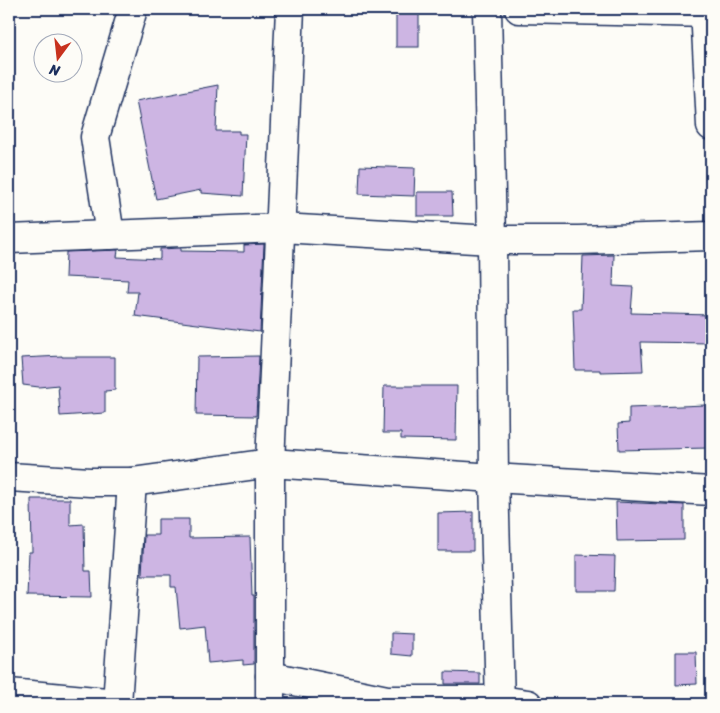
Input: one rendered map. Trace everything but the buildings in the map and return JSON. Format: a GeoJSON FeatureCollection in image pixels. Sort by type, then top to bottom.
{"type":"FeatureCollection","features":[{"type":"Feature","properties":{"kind":"street"},"geometry":{"type":"LineString","coordinates":[[110,235],[95,137],[133,9]]}},
{"type":"Feature","properties":{"kind":"street"},"geometry":{"type":"LineString","coordinates":[[270,704],[270,463],[290,9]]}},
{"type":"Feature","properties":{"kind":"street"},"geometry":{"type":"LineString","coordinates":[[487,9],[492,240],[494,478],[500,702]]}},
{"type":"Feature","properties":{"kind":"street"},"geometry":{"type":"LineString","coordinates":[[519,9],[707,12],[711,126]]}},
{"type":"Feature","properties":{"kind":"street"},"geometry":{"type":"LineString","coordinates":[[9,239],[281,228],[492,240],[578,240],[711,236]]}},
{"type":"Feature","properties":{"kind":"street"},"geometry":{"type":"LineString","coordinates":[[9,476],[90,482],[132,482],[270,463],[711,491]]}},
{"type":"Feature","properties":{"kind":"street"},"geometry":{"type":"LineString","coordinates":[[9,693],[117,704],[132,482]]}},
{"type":"Feature","properties":{"kind":"street"},"geometry":{"type":"LineString","coordinates":[[270,676],[387,700],[528,704]]}}]}
